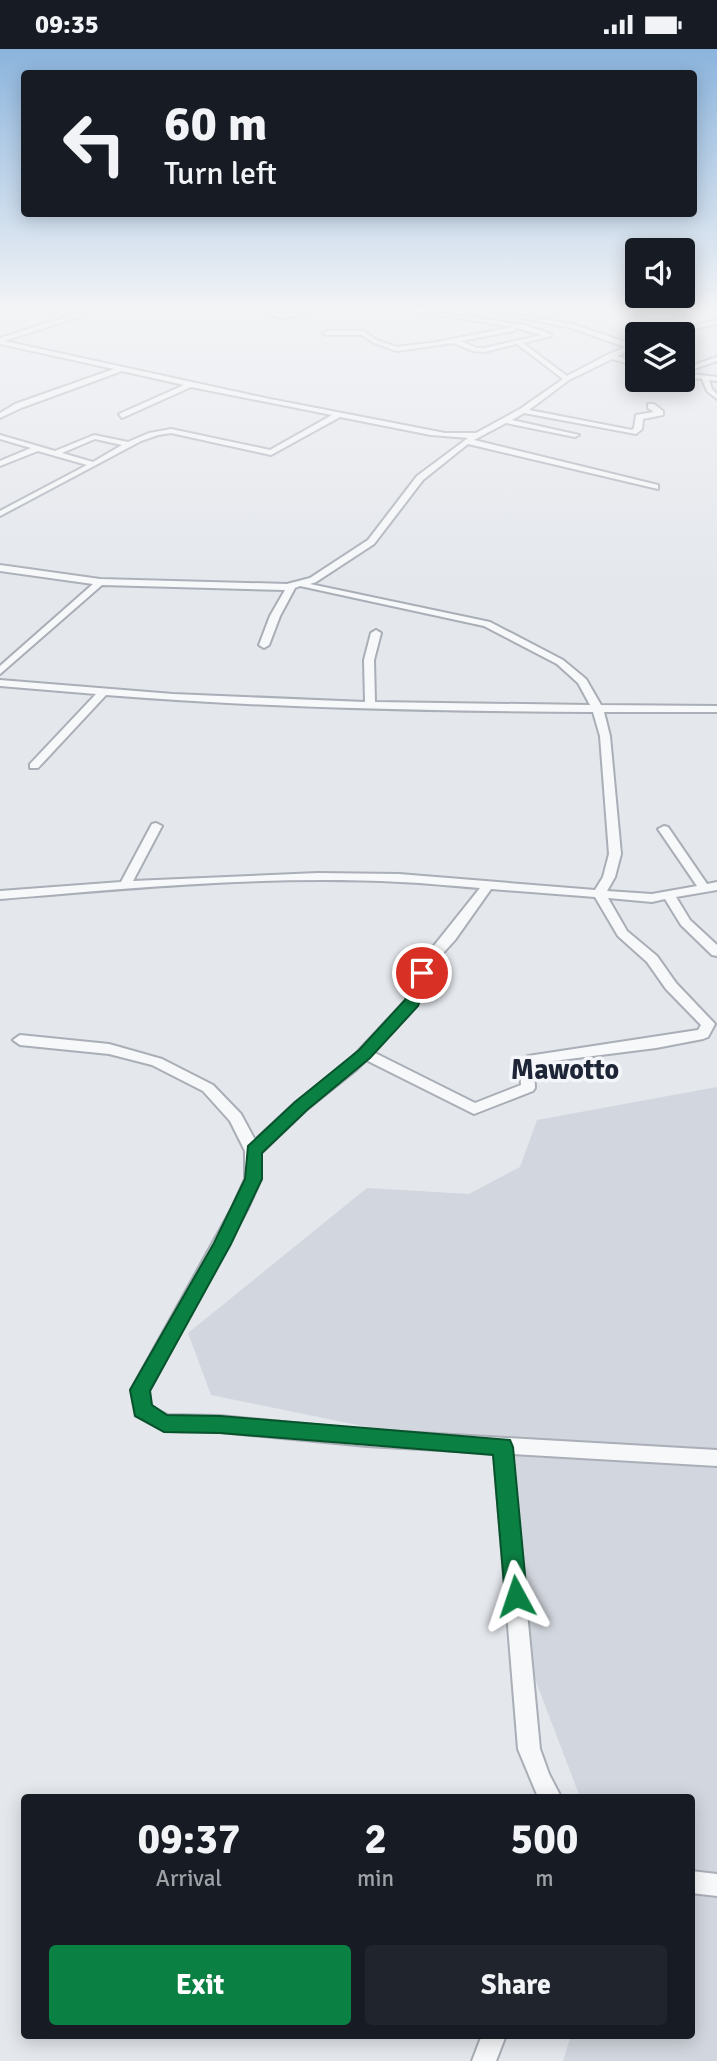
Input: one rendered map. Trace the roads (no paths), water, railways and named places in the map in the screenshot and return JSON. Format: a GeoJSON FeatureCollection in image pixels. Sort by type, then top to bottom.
{"type":"FeatureCollection","features":[{"type":"Feature","properties":{"kind":"street"},"geometry":{"type":"LineString","coordinates":[[0,416],[27,403]]}},
{"type":"Feature","properties":{"kind":"street"},"geometry":{"type":"LineString","coordinates":[[122,416],[151,403]]}},
{"type":"Feature","properties":{"kind":"street"},"geometry":{"type":"LineString","coordinates":[[278,403],[436,435],[479,434]]}},
{"type":"Feature","properties":{"kind":"street"},"geometry":{"type":"LineString","coordinates":[[291,585],[313,580],[371,542],[420,478],[467,441],[507,421],[534,403]]}},
{"type":"Feature","properties":{"kind":"street"},"geometry":{"type":"LineString","coordinates":[[523,411],[633,432],[638,429],[639,417],[660,413],[651,405]]}},
{"type":"Feature","properties":{"kind":"street"},"geometry":{"type":"LineString","coordinates":[[0,514],[121,450],[127,444],[160,431],[171,431],[271,453],[338,415]]}},
{"type":"Feature","properties":{"kind":"street"},"geometry":{"type":"LineString","coordinates":[[507,421],[575,435]]}},
{"type":"Feature","properties":{"kind":"street"},"geometry":{"type":"LineString","coordinates":[[0,437],[36,450],[92,464]]}},
{"type":"Feature","properties":{"kind":"street"},"geometry":{"type":"LineString","coordinates":[[53,454],[94,437],[127,444]]}},
{"type":"Feature","properties":{"kind":"street"},"geometry":{"type":"LineString","coordinates":[[467,441],[655,487]]}},
{"type":"Feature","properties":{"kind":"street"},"geometry":{"type":"LineString","coordinates":[[0,464],[36,450]]}},
{"type":"Feature","properties":{"kind":"street"},"geometry":{"type":"LineString","coordinates":[[0,568],[100,582],[326,588],[487,624],[571,670],[582,681],[598,710],[607,759],[615,854],[609,877],[599,894]]}},
{"type":"Feature","properties":{"kind":"street"},"geometry":{"type":"LineString","coordinates":[[0,671],[100,582]]}},
{"type":"Feature","properties":{"kind":"street"},"geometry":{"type":"LineString","coordinates":[[264,645],[291,585]]}},
{"type":"Feature","properties":{"kind":"street"},"geometry":{"type":"LineString","coordinates":[[370,706],[369,660],[376,633]]}},
{"type":"Feature","properties":{"kind":"street"},"geometry":{"type":"LineString","coordinates":[[0,683],[102,693],[370,706],[717,709]]}},
{"type":"Feature","properties":{"kind":"street"},"geometry":{"type":"LineString","coordinates":[[34,766],[102,693]]}},
{"type":"Feature","properties":{"kind":"street"},"geometry":{"type":"LineString","coordinates":[[125,885],[156,827]]}},
{"type":"Feature","properties":{"kind":"street"},"geometry":{"type":"LineString","coordinates":[[0,895],[125,885],[318,877],[399,878],[652,898],[711,887],[664,829]]}},
{"type":"Feature","properties":{"kind":"street"},"geometry":{"type":"LineString","coordinates":[[254,1151],[301,1106],[365,1054],[412,1002],[428,962],[488,885]]}},
{"type":"Feature","properties":{"kind":"street"},"geometry":{"type":"LineString","coordinates":[[365,1054],[474,1109],[528,1088],[527,1063],[541,1056],[656,1043],[703,1034],[708,1024],[671,986],[652,959],[622,933],[599,894]]}},
{"type":"Feature","properties":{"kind":"street"},"geometry":{"type":"LineString","coordinates":[[668,895],[685,922],[717,952]]}},
{"type":"Feature","properties":{"kind":"street"},"geometry":{"type":"LineString","coordinates":[[20,1040],[109,1049],[157,1062],[208,1088],[236,1118],[254,1151],[253,1179],[222,1244],[140,1390],[142,1410],[164,1423],[220,1424],[502,1447],[717,1458]]}},
{"type":"Feature","properties":{"kind":"street"},"geometry":{"type":"LineString","coordinates":[[502,1447],[529,1749],[548,1794]]}},
{"type":"Feature","properties":{"kind":"street"},"geometry":{"type":"LineString","coordinates":[[695,1882],[717,1885]]}},
{"type":"Feature","properties":{"kind":"street"},"geometry":{"type":"LineString","coordinates":[[484,2061],[492,2039]]}},
{"type":"Feature","properties":{"kind":"district","name":"Mawotto"},"geometry":{"type":"Point","coordinates":[565,1070]}}]}
